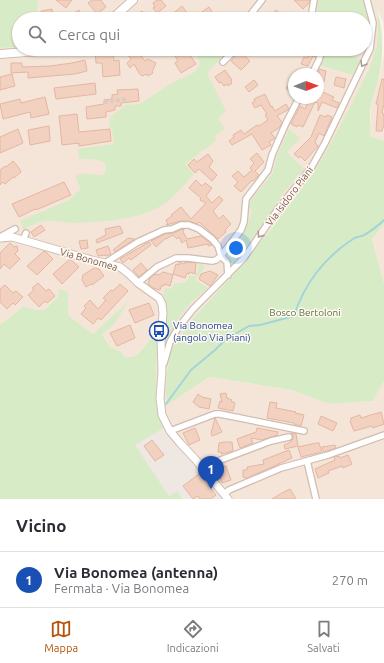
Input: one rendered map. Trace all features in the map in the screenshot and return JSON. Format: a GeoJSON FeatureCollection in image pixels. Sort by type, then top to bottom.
{"type":"FeatureCollection","features":[{"type":"Feature","properties":{"kind":"main road"},"geometry":{"type":"LineString","coordinates":[[120,12],[133,0]]}},
{"type":"Feature","properties":{"kind":"main road"},"geometry":{"type":"LineString","coordinates":[[0,54],[12,53]]}},
{"type":"Feature","properties":{"kind":"street"},"geometry":{"type":"LineString","coordinates":[[253,12],[262,0]]}},
{"type":"Feature","properties":{"kind":"street"},"geometry":{"type":"LineString","coordinates":[[312,12],[314,0]]}},
{"type":"Feature","properties":{"kind":"street","name":"Via Isidoro Piani"},"geometry":{"type":"LineString","coordinates":[[367,0],[370,12]]}},
{"type":"Feature","properties":{"kind":"street","name":"Via Isidoro Piani"},"geometry":{"type":"LineString","coordinates":[[372,19],[372,32]]}},
{"type":"Feature","properties":{"kind":"street"},"geometry":{"type":"LineString","coordinates":[[224,62],[230,56]]}},
{"type":"Feature","properties":{"kind":"street"},"geometry":{"type":"LineString","coordinates":[[315,68],[320,56]]}},
{"type":"Feature","properties":{"kind":"street","name":"Via Isidoro Piani"},"geometry":{"type":"LineString","coordinates":[[162,371],[169,345],[176,332],[193,309],[244,258],[278,209],[311,168],[330,134],[340,109],[368,56]]}},
{"type":"Feature","properties":{"kind":"street"},"geometry":{"type":"LineString","coordinates":[[138,283],[158,267],[176,258],[212,261],[221,256],[241,230],[244,222],[246,199],[268,170],[272,155],[286,123],[297,104]]}},
{"type":"Feature","properties":{"kind":"street"},"geometry":{"type":"LineString","coordinates":[[105,263],[138,242],[164,230],[172,229],[181,225],[192,225],[214,241],[220,250],[221,256],[227,262],[228,275]]}},
{"type":"Feature","properties":{"kind":"street"},"geometry":{"type":"LineString","coordinates":[[0,238],[15,229]]}},
{"type":"Feature","properties":{"kind":"street","name":"Via Bonomea"},"geometry":{"type":"LineString","coordinates":[[0,238],[25,236],[124,269],[138,283],[158,296],[162,304],[163,320],[160,398],[161,408],[166,423],[170,431],[226,496]]}},
{"type":"Feature","properties":{"kind":"street"},"geometry":{"type":"LineString","coordinates":[[170,431],[215,414],[304,431]]}},
{"type":"Feature","properties":{"kind":"street"},"geometry":{"type":"LineString","coordinates":[[226,496],[229,490],[281,468],[307,461],[384,435]]}},
{"type":"Feature","properties":{"kind":"street"},"geometry":{"type":"LineString","coordinates":[[202,467],[270,441],[289,438]]}},
{"type":"Feature","properties":{"kind":"street"},"geometry":{"type":"LineString","coordinates":[[307,461],[316,499]]}},
{"type":"Feature","properties":{"kind":"shaded area"},"geometry":{"type":"Polygon","coordinates":[[[38,0],[373,0],[378,17],[377,45],[369,69],[340,126],[316,169],[272,228],[230,278],[186,326],[170,352],[165,388],[167,404],[209,377],[292,390],[329,404],[373,401],[384,381],[384,499],[223,499],[196,463],[173,443],[164,428],[159,414],[156,391],[158,331],[138,354],[132,357],[126,357],[120,351],[110,347],[102,335],[114,324],[93,334],[68,315],[68,292],[59,290],[58,297],[44,310],[31,309],[24,306],[0,325],[0,48],[12,47],[12,56],[372,56],[372,12],[37,12],[38,0]]]}},
{"type":"Feature","properties":{"kind":"shaded area"},"geometry":{"type":"Polygon","coordinates":[[[373,0],[384,0],[384,32],[383,22],[373,0]]]}},
{"type":"Feature","properties":{"kind":"shaded area"},"geometry":{"type":"Polygon","coordinates":[[[384,52],[384,141],[370,136],[371,105],[380,76],[384,52]]]}},
{"type":"Feature","properties":{"kind":"shaded area"},"geometry":{"type":"Polygon","coordinates":[[[384,224],[384,284],[372,239],[384,224]]]}},
{"type":"Feature","properties":{"kind":"shaded area"},"geometry":{"type":"Polygon","coordinates":[[[164,428],[173,443],[196,463],[223,499],[182,499],[178,492],[169,496],[134,445],[164,428]]]}},
{"type":"Feature","properties":{"kind":"green space"},"geometry":{"type":"Polygon","coordinates":[[[0,0],[38,0],[37,12],[12,12],[12,47],[0,48],[0,0]]]}},
{"type":"Feature","properties":{"kind":"green space"},"geometry":{"type":"Polygon","coordinates":[[[318,0],[363,0],[366,12],[317,12],[318,0]]]}},
{"type":"Feature","properties":{"kind":"green space","name":"Bosco Bertoloni"},"geometry":{"type":"Polygon","coordinates":[[[373,0],[377,9],[382,38],[381,68],[370,109],[370,136],[384,141],[384,224],[372,239],[384,284],[384,381],[373,401],[329,404],[292,390],[209,377],[167,405],[165,388],[170,352],[186,326],[230,278],[272,228],[316,169],[369,69],[377,45],[378,17],[373,0]]]}},
{"type":"Feature","properties":{"kind":"green space"},"geometry":{"type":"Polygon","coordinates":[[[197,56],[222,56],[207,73],[226,111],[218,118],[225,129],[214,136],[217,140],[185,164],[194,174],[177,193],[166,203],[156,209],[133,217],[86,223],[45,221],[23,229],[20,221],[69,200],[76,192],[81,191],[76,178],[77,175],[104,174],[106,168],[103,162],[94,159],[79,159],[78,149],[114,144],[112,129],[109,126],[110,117],[125,105],[140,104],[170,84],[195,72],[200,64],[197,56]]]}},
{"type":"Feature","properties":{"kind":"green space"},"geometry":{"type":"Polygon","coordinates":[[[322,56],[354,56],[362,60],[353,75],[319,65],[322,56]]]}},
{"type":"Feature","properties":{"kind":"green space"},"geometry":{"type":"Polygon","coordinates":[[[289,129],[300,138],[287,152],[304,169],[285,191],[244,251],[230,267],[230,261],[227,254],[234,247],[246,229],[252,212],[249,206],[251,200],[273,173],[277,156],[289,129]]]}},
{"type":"Feature","properties":{"kind":"green space"},"geometry":{"type":"Polygon","coordinates":[[[202,264],[205,267],[195,280],[208,288],[191,302],[175,323],[165,347],[167,313],[163,294],[165,288],[172,289],[174,284],[186,282],[189,276],[195,276],[199,269],[198,265],[202,264]]]}},
{"type":"Feature","properties":{"kind":"green space"},"geometry":{"type":"Polygon","coordinates":[[[59,289],[68,292],[68,315],[93,334],[129,301],[114,324],[102,335],[110,347],[120,351],[126,357],[132,357],[138,354],[158,331],[157,392],[158,404],[164,428],[135,445],[169,496],[178,491],[182,499],[0,499],[0,325],[24,306],[31,309],[44,310],[58,297],[59,289]]]}},
{"type":"Feature","properties":{"kind":"building"},"geometry":{"type":"Polygon","coordinates":[[[56,0],[72,0],[66,8],[56,0]]]}},
{"type":"Feature","properties":{"kind":"building"},"geometry":{"type":"Polygon","coordinates":[[[92,0],[101,0],[106,7],[100,12],[95,12],[88,3],[92,0]]]}},
{"type":"Feature","properties":{"kind":"building"},"geometry":{"type":"Polygon","coordinates":[[[157,0],[161,0],[166,6],[156,12],[153,8],[155,7],[153,3],[157,0]]]}},
{"type":"Feature","properties":{"kind":"building"},"geometry":{"type":"Polygon","coordinates":[[[294,0],[310,0],[303,9],[294,0]]]}},
{"type":"Feature","properties":{"kind":"building"},"geometry":{"type":"Polygon","coordinates":[[[182,6],[186,12],[175,12],[182,6]]]}},
{"type":"Feature","properties":{"kind":"building"},"geometry":{"type":"Polygon","coordinates":[[[209,7],[212,12],[202,12],[209,7]]]}},
{"type":"Feature","properties":{"kind":"building"},"geometry":{"type":"Polygon","coordinates":[[[52,9],[52,12],[41,12],[52,9]]]}},
{"type":"Feature","properties":{"kind":"building"},"geometry":{"type":"Polygon","coordinates":[[[96,56],[114,56],[114,61],[119,60],[120,75],[103,77],[102,63],[96,63],[96,56]]]}},
{"type":"Feature","properties":{"kind":"building"},"geometry":{"type":"Polygon","coordinates":[[[129,56],[141,56],[145,61],[148,59],[156,63],[152,72],[153,73],[148,76],[147,74],[142,76],[134,64],[130,68],[127,63],[131,59],[129,56]]]}},
{"type":"Feature","properties":{"kind":"building"},"geometry":{"type":"Polygon","coordinates":[[[175,56],[191,56],[196,64],[181,73],[175,63],[178,61],[175,56]]]}},
{"type":"Feature","properties":{"kind":"building"},"geometry":{"type":"Polygon","coordinates":[[[236,56],[245,56],[250,61],[241,70],[231,61],[236,56]]]}},
{"type":"Feature","properties":{"kind":"building"},"geometry":{"type":"Polygon","coordinates":[[[308,56],[313,56],[308,66],[301,64],[304,57],[307,58],[308,56]]]}},
{"type":"Feature","properties":{"kind":"building"},"geometry":{"type":"Polygon","coordinates":[[[85,60],[87,71],[75,74],[28,78],[28,72],[11,73],[11,63],[22,63],[22,67],[50,66],[85,60]]]}},
{"type":"Feature","properties":{"kind":"building"},"geometry":{"type":"Polygon","coordinates":[[[225,70],[232,80],[232,83],[228,86],[227,84],[224,86],[221,82],[219,83],[215,77],[225,70]]]}},
{"type":"Feature","properties":{"kind":"building"},"geometry":{"type":"Polygon","coordinates":[[[324,70],[326,71],[324,82],[324,70]]]}},
{"type":"Feature","properties":{"kind":"building"},"geometry":{"type":"Polygon","coordinates":[[[12,74],[15,86],[0,90],[0,77],[12,74]]]}},
{"type":"Feature","properties":{"kind":"building"},"geometry":{"type":"Polygon","coordinates":[[[336,77],[346,79],[344,88],[334,85],[336,77]]]}},
{"type":"Feature","properties":{"kind":"building"},"geometry":{"type":"Polygon","coordinates":[[[382,79],[384,79],[384,104],[382,112],[384,116],[384,125],[382,131],[376,131],[378,104],[376,104],[382,79]]]}},
{"type":"Feature","properties":{"kind":"building"},"geometry":{"type":"Polygon","coordinates":[[[254,80],[258,85],[249,92],[245,87],[254,80]]]}},
{"type":"Feature","properties":{"kind":"building"},"geometry":{"type":"Polygon","coordinates":[[[95,83],[96,94],[56,99],[54,88],[95,83]]]}},
{"type":"Feature","properties":{"kind":"building"},"geometry":{"type":"Polygon","coordinates":[[[138,89],[139,101],[121,103],[121,106],[115,106],[115,110],[106,112],[106,117],[87,119],[86,107],[104,104],[104,100],[112,99],[112,95],[118,94],[117,90],[138,89]]]}},
{"type":"Feature","properties":{"kind":"building"},"geometry":{"type":"Polygon","coordinates":[[[324,93],[334,97],[332,100],[339,103],[337,108],[324,103],[324,93]]]}},
{"type":"Feature","properties":{"kind":"building"},"geometry":{"type":"Polygon","coordinates":[[[265,94],[271,107],[272,106],[275,111],[286,104],[289,109],[277,116],[282,122],[280,127],[271,133],[275,138],[269,142],[271,145],[262,150],[252,134],[232,145],[229,141],[234,137],[233,135],[241,130],[244,134],[257,125],[259,126],[268,120],[265,115],[267,114],[261,105],[255,108],[252,103],[255,101],[254,99],[265,94]]]}},
{"type":"Feature","properties":{"kind":"building"},"geometry":{"type":"Polygon","coordinates":[[[45,97],[49,114],[31,118],[30,112],[3,119],[0,104],[20,99],[21,103],[45,97]]]}},
{"type":"Feature","properties":{"kind":"building"},"geometry":{"type":"Polygon","coordinates":[[[308,104],[314,104],[303,127],[298,125],[297,127],[291,124],[300,106],[305,109],[308,104]]]}},
{"type":"Feature","properties":{"kind":"building"},"geometry":{"type":"Polygon","coordinates":[[[318,104],[321,104],[318,111],[318,104]]]}},
{"type":"Feature","properties":{"kind":"building"},"geometry":{"type":"Polygon","coordinates":[[[77,114],[79,132],[110,129],[111,141],[79,146],[79,143],[62,145],[59,116],[77,114]]]}},
{"type":"Feature","properties":{"kind":"building"},"geometry":{"type":"Polygon","coordinates":[[[320,115],[332,117],[324,136],[319,133],[315,142],[318,146],[305,161],[300,156],[299,158],[294,154],[311,137],[320,115]]]}},
{"type":"Feature","properties":{"kind":"building"},"geometry":{"type":"Polygon","coordinates":[[[49,126],[50,141],[30,145],[28,130],[49,126]]]}},
{"type":"Feature","properties":{"kind":"building"},"geometry":{"type":"Polygon","coordinates":[[[18,129],[23,143],[0,153],[0,137],[18,129]]]}},
{"type":"Feature","properties":{"kind":"building"},"geometry":{"type":"Polygon","coordinates":[[[257,153],[264,162],[255,171],[259,175],[241,192],[234,186],[238,182],[232,176],[238,171],[244,177],[252,170],[250,168],[254,163],[250,159],[257,153]]]}},
{"type":"Feature","properties":{"kind":"building"},"geometry":{"type":"Polygon","coordinates":[[[208,154],[213,161],[209,167],[217,175],[212,181],[199,169],[195,173],[188,165],[194,159],[197,162],[208,154]]]}},
{"type":"Feature","properties":{"kind":"building"},"geometry":{"type":"Polygon","coordinates":[[[13,161],[21,172],[5,184],[3,182],[0,185],[0,170],[13,161]]]}},
{"type":"Feature","properties":{"kind":"building"},"geometry":{"type":"Polygon","coordinates":[[[196,180],[202,186],[205,183],[212,188],[206,196],[212,203],[219,196],[223,200],[213,211],[219,219],[223,215],[231,224],[225,230],[226,232],[218,239],[199,222],[197,224],[189,221],[181,221],[168,225],[166,220],[181,207],[191,219],[206,203],[200,200],[201,198],[189,188],[196,180]]]}},
{"type":"Feature","properties":{"kind":"building"},"geometry":{"type":"Polygon","coordinates":[[[64,182],[71,195],[19,217],[12,204],[64,182]]]}},
{"type":"Feature","properties":{"kind":"building"},"geometry":{"type":"Polygon","coordinates":[[[41,225],[45,230],[34,237],[31,232],[41,225]]]}},
{"type":"Feature","properties":{"kind":"building"},"geometry":{"type":"Polygon","coordinates":[[[120,226],[123,233],[97,243],[96,240],[106,235],[105,229],[120,226]]]}},
{"type":"Feature","properties":{"kind":"building"},"geometry":{"type":"Polygon","coordinates":[[[184,229],[183,232],[187,239],[201,236],[212,245],[208,246],[208,244],[188,248],[186,240],[182,243],[179,237],[177,239],[173,235],[166,238],[156,247],[151,241],[165,234],[174,233],[184,229]]]}},
{"type":"Feature","properties":{"kind":"building"},"geometry":{"type":"Polygon","coordinates":[[[128,238],[135,239],[115,252],[113,250],[128,238]]]}},
{"type":"Feature","properties":{"kind":"building"},"geometry":{"type":"Polygon","coordinates":[[[87,240],[88,248],[81,249],[79,241],[87,240]]]}},
{"type":"Feature","properties":{"kind":"building"},"geometry":{"type":"Polygon","coordinates":[[[149,242],[151,245],[131,260],[129,258],[123,263],[120,259],[149,242]]]}},
{"type":"Feature","properties":{"kind":"building"},"geometry":{"type":"Polygon","coordinates":[[[10,243],[14,247],[17,246],[18,251],[15,254],[20,259],[10,269],[4,264],[0,269],[0,253],[10,243]]]}},
{"type":"Feature","properties":{"kind":"building"},"geometry":{"type":"Polygon","coordinates":[[[108,246],[111,254],[106,256],[98,256],[96,250],[108,246]]]}},
{"type":"Feature","properties":{"kind":"building"},"geometry":{"type":"Polygon","coordinates":[[[44,251],[53,259],[37,275],[27,266],[44,251]]]}},
{"type":"Feature","properties":{"kind":"building"},"geometry":{"type":"Polygon","coordinates":[[[70,259],[79,267],[62,284],[53,274],[70,259]]]}},
{"type":"Feature","properties":{"kind":"building"},"geometry":{"type":"Polygon","coordinates":[[[179,262],[184,264],[185,262],[196,263],[195,274],[190,272],[189,274],[187,273],[185,278],[173,274],[176,264],[179,265],[179,262]]]}},
{"type":"Feature","properties":{"kind":"building"},"geometry":{"type":"Polygon","coordinates":[[[141,263],[147,270],[139,277],[133,270],[141,263]]]}},
{"type":"Feature","properties":{"kind":"building"},"geometry":{"type":"Polygon","coordinates":[[[94,268],[99,269],[104,276],[92,285],[91,284],[86,287],[82,280],[83,275],[94,268]]]}},
{"type":"Feature","properties":{"kind":"building"},"geometry":{"type":"Polygon","coordinates":[[[210,271],[218,275],[210,286],[199,279],[201,274],[210,271]]]}},
{"type":"Feature","properties":{"kind":"building"},"geometry":{"type":"Polygon","coordinates":[[[163,272],[173,275],[170,286],[165,284],[164,286],[162,285],[160,290],[153,288],[148,284],[150,278],[155,274],[159,275],[163,272]]]}},
{"type":"Feature","properties":{"kind":"building"},"geometry":{"type":"Polygon","coordinates":[[[38,283],[46,291],[49,289],[55,296],[47,303],[45,301],[39,307],[28,295],[34,290],[32,288],[38,283]]]}},
{"type":"Feature","properties":{"kind":"building"},"geometry":{"type":"Polygon","coordinates":[[[120,284],[128,291],[101,320],[98,318],[93,324],[81,314],[86,308],[84,306],[90,300],[98,309],[106,300],[103,298],[120,284]]]}},
{"type":"Feature","properties":{"kind":"building"},"geometry":{"type":"Polygon","coordinates":[[[5,285],[13,293],[16,291],[23,297],[15,305],[13,303],[7,309],[0,302],[0,289],[5,285]]]}},
{"type":"Feature","properties":{"kind":"building"},"geometry":{"type":"Polygon","coordinates":[[[149,303],[154,315],[135,323],[129,310],[149,303]]]}},
{"type":"Feature","properties":{"kind":"building"},"geometry":{"type":"Polygon","coordinates":[[[130,325],[135,338],[117,346],[110,333],[130,325]]]}},
{"type":"Feature","properties":{"kind":"building"},"geometry":{"type":"Polygon","coordinates":[[[226,393],[227,398],[235,403],[233,411],[218,408],[220,401],[222,402],[220,394],[226,393]]]}},
{"type":"Feature","properties":{"kind":"building"},"geometry":{"type":"Polygon","coordinates":[[[198,394],[202,397],[211,399],[209,409],[199,407],[193,402],[198,394]]]}},
{"type":"Feature","properties":{"kind":"building"},"geometry":{"type":"Polygon","coordinates":[[[270,402],[277,403],[276,408],[304,415],[301,426],[294,423],[267,418],[270,402]]]}},
{"type":"Feature","properties":{"kind":"building"},"geometry":{"type":"Polygon","coordinates":[[[381,412],[384,424],[373,428],[372,426],[354,431],[350,421],[351,418],[360,415],[361,418],[381,412]]]}},
{"type":"Feature","properties":{"kind":"building"},"geometry":{"type":"Polygon","coordinates":[[[321,416],[337,423],[333,431],[318,424],[321,416]]]}},
{"type":"Feature","properties":{"kind":"building"},"geometry":{"type":"Polygon","coordinates":[[[215,418],[222,432],[212,436],[211,433],[215,418]]]}},
{"type":"Feature","properties":{"kind":"building"},"geometry":{"type":"Polygon","coordinates":[[[195,428],[200,440],[189,445],[183,433],[195,428]]]}},
{"type":"Feature","properties":{"kind":"building"},"geometry":{"type":"Polygon","coordinates":[[[257,428],[278,432],[277,435],[262,440],[251,438],[253,443],[240,448],[237,439],[256,432],[257,428]]]}},
{"type":"Feature","properties":{"kind":"building"},"geometry":{"type":"Polygon","coordinates":[[[291,433],[296,434],[298,446],[285,449],[284,445],[293,439],[291,433]]]}},
{"type":"Feature","properties":{"kind":"building"},"geometry":{"type":"Polygon","coordinates":[[[152,440],[164,455],[155,461],[144,446],[152,440]]]}},
{"type":"Feature","properties":{"kind":"building"},"geometry":{"type":"Polygon","coordinates":[[[232,442],[233,451],[221,454],[222,452],[218,452],[219,443],[232,442]]]}},
{"type":"Feature","properties":{"kind":"building"},"geometry":{"type":"Polygon","coordinates":[[[319,443],[322,452],[301,457],[298,447],[319,443]]]}},
{"type":"Feature","properties":{"kind":"building"},"geometry":{"type":"Polygon","coordinates":[[[335,445],[336,448],[324,452],[322,447],[335,445]]]}},
{"type":"Feature","properties":{"kind":"building"},"geometry":{"type":"Polygon","coordinates":[[[289,450],[292,458],[247,478],[243,477],[243,470],[247,470],[247,467],[264,464],[263,460],[289,450]]]}},
{"type":"Feature","properties":{"kind":"building"},"geometry":{"type":"Polygon","coordinates":[[[348,455],[352,464],[343,468],[342,466],[328,471],[329,473],[318,478],[315,469],[335,460],[334,457],[339,456],[340,458],[348,455]]]}},
{"type":"Feature","properties":{"kind":"building"},"geometry":{"type":"Polygon","coordinates":[[[226,466],[231,480],[222,483],[218,469],[226,466]]]}},
{"type":"Feature","properties":{"kind":"building"},"geometry":{"type":"Polygon","coordinates":[[[199,474],[216,495],[211,499],[200,499],[198,496],[193,499],[183,486],[199,474]]]}},
{"type":"Feature","properties":{"kind":"building"},"geometry":{"type":"Polygon","coordinates":[[[290,489],[296,499],[272,499],[282,493],[290,489]]]}},
{"type":"Feature","properties":{"kind":"waterway"},"geometry":{"type":"LineString","coordinates":[[166,404],[191,370],[226,339],[249,326],[260,325],[294,316],[298,304],[310,282],[333,254],[354,238],[363,236],[384,220]]}},
{"type":"Feature","properties":{"kind":"tunnel"},"geometry":{"type":"LineString","coordinates":[[104,102],[128,99]]}},
{"type":"Feature","properties":{"kind":"place","name":"Via Bonomea (angolo Via Piani)"},"geometry":{"type":"Point","coordinates":[159,331]}},
{"type":"Feature","properties":{"kind":"place","name":"Via Bonomea (antenna)"},"geometry":{"type":"Point","coordinates":[211,489]}}]}
